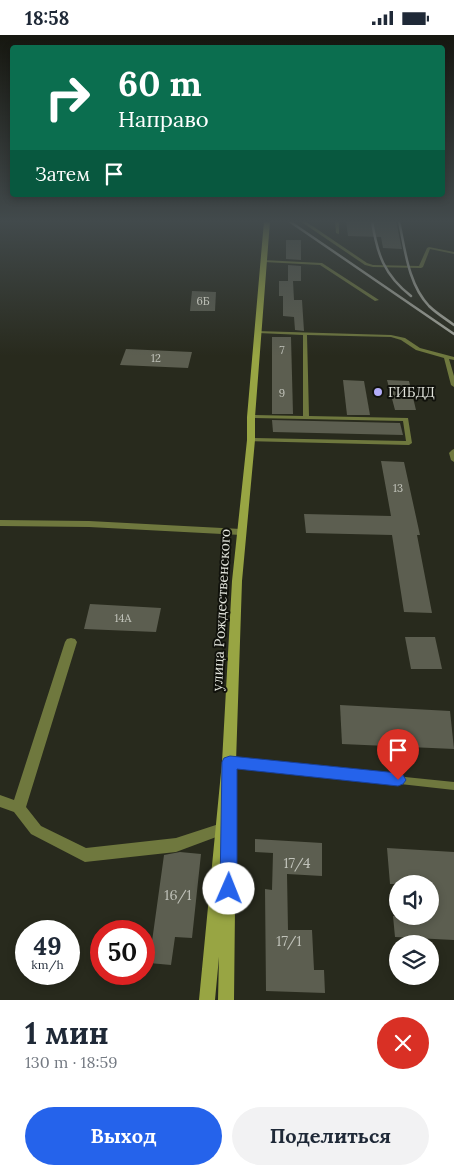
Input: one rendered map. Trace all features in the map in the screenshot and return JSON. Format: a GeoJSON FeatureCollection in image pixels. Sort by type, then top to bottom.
{"type":"FeatureCollection","features":[{"type":"Feature","properties":{"kind":"main road","name":"улица Рождественского"},"geometry":{"type":"LineString","coordinates":[[207,1000],[222,829],[230,762],[237,581],[251,440],[251,417],[264,266]]}},
{"type":"Feature","properties":{"kind":"main road"},"geometry":{"type":"LineString","coordinates":[[226,1000],[230,870],[230,762]]}},
{"type":"Feature","properties":{"kind":"street"},"geometry":{"type":"LineString","coordinates":[[0,523],[88,524],[241,532]]}},
{"type":"Feature","properties":{"kind":"street"},"geometry":{"type":"LineString","coordinates":[[19,808],[71,643]]}},
{"type":"Feature","properties":{"kind":"street"},"geometry":{"type":"LineString","coordinates":[[0,801],[19,808],[36,830],[85,855],[176,845],[222,829]]}},
{"type":"Feature","properties":{"kind":"lane"},"geometry":{"type":"LineString","coordinates":[[323,266],[377,299]]}},
{"type":"Feature","properties":{"kind":"lane"},"geometry":{"type":"LineString","coordinates":[[375,266],[421,266]]}},
{"type":"Feature","properties":{"kind":"lane"},"geometry":{"type":"LineString","coordinates":[[258,332],[390,336],[403,339],[418,349],[454,359]]}},
{"type":"Feature","properties":{"kind":"lane"},"geometry":{"type":"LineString","coordinates":[[305,333],[306,417]]}},
{"type":"Feature","properties":{"kind":"lane"},"geometry":{"type":"LineString","coordinates":[[446,356],[454,385]]}},
{"type":"Feature","properties":{"kind":"lane"},"geometry":{"type":"LineString","coordinates":[[251,417],[406,419],[409,443],[251,440]]}},
{"type":"Feature","properties":{"kind":"lane"},"geometry":{"type":"LineString","coordinates":[[454,451],[452,453],[454,460]]}},
{"type":"Feature","properties":{"kind":"lane"},"geometry":{"type":"LineString","coordinates":[[230,762],[454,785]]}},
{"type":"Feature","properties":{"kind":"building"},"geometry":{"type":"Polygon","coordinates":[[[288,266],[301,266],[301,281],[288,281],[288,266]]]}},
{"type":"Feature","properties":{"kind":"building"},"geometry":{"type":"Polygon","coordinates":[[[279,281],[293,281],[294,300],[302,300],[304,331],[295,330],[294,317],[283,316],[283,296],[279,296],[279,281]]]}},
{"type":"Feature","properties":{"kind":"building"},"geometry":{"type":"Polygon","coordinates":[[[192,291],[216,292],[215,311],[190,311],[192,291]]]}},
{"type":"Feature","properties":{"kind":"building"},"geometry":{"type":"Polygon","coordinates":[[[272,337],[291,337],[293,414],[272,414],[272,337]]]}},
{"type":"Feature","properties":{"kind":"building"},"geometry":{"type":"Polygon","coordinates":[[[126,349],[192,352],[188,368],[120,365],[126,349]]]}},
{"type":"Feature","properties":{"kind":"building"},"geometry":{"type":"Polygon","coordinates":[[[343,380],[364,381],[370,415],[347,415],[343,380]]]}},
{"type":"Feature","properties":{"kind":"building"},"geometry":{"type":"Polygon","coordinates":[[[387,380],[409,381],[416,410],[395,410],[387,380]]]}},
{"type":"Feature","properties":{"kind":"building"},"geometry":{"type":"Polygon","coordinates":[[[272,420],[400,423],[403,435],[273,432],[272,420]]]}},
{"type":"Feature","properties":{"kind":"building"},"geometry":{"type":"Polygon","coordinates":[[[381,461],[404,462],[420,535],[417,535],[432,613],[404,612],[392,535],[306,533],[304,514],[391,516],[381,461]]]}},
{"type":"Feature","properties":{"kind":"building"},"geometry":{"type":"Polygon","coordinates":[[[90,604],[161,608],[156,632],[84,629],[90,604]]]}},
{"type":"Feature","properties":{"kind":"building"},"geometry":{"type":"Polygon","coordinates":[[[405,637],[435,637],[442,669],[411,669],[405,637]]]}},
{"type":"Feature","properties":{"kind":"building"},"geometry":{"type":"Polygon","coordinates":[[[340,705],[450,711],[454,749],[342,744],[340,705]]]}},
{"type":"Feature","properties":{"kind":"building"},"geometry":{"type":"Polygon","coordinates":[[[255,839],[322,843],[322,876],[287,874],[288,930],[312,930],[314,970],[324,970],[325,993],[266,991],[265,889],[272,890],[273,853],[255,852],[255,839]]]}},
{"type":"Feature","properties":{"kind":"building"},"geometry":{"type":"Polygon","coordinates":[[[387,848],[454,852],[454,940],[439,939],[439,935],[395,935],[394,925],[439,925],[439,875],[389,875],[387,848]]]}},
{"type":"Feature","properties":{"kind":"building"},"geometry":{"type":"Polygon","coordinates":[[[180,852],[201,854],[192,938],[175,937],[171,965],[155,964],[155,920],[164,855],[180,852]]]}},
{"type":"Feature","properties":{"kind":"railway"},"geometry":{"type":"LineString","coordinates":[[355,266],[454,334]]}},
{"type":"Feature","properties":{"kind":"railway"},"geometry":{"type":"LineString","coordinates":[[385,266],[394,280],[411,296]]}},
{"type":"Feature","properties":{"kind":"railway"},"geometry":{"type":"LineString","coordinates":[[408,266],[416,287],[429,306],[454,325]]}},
{"type":"Feature","properties":{"kind":"place","name":"ГИБДД"},"geometry":{"type":"Point","coordinates":[378,392]}},
{"type":"Feature","properties":{"kind":"route"},"geometry":{"type":"LineString","coordinates":[[229,889],[230,762],[398,780]]}}]}
